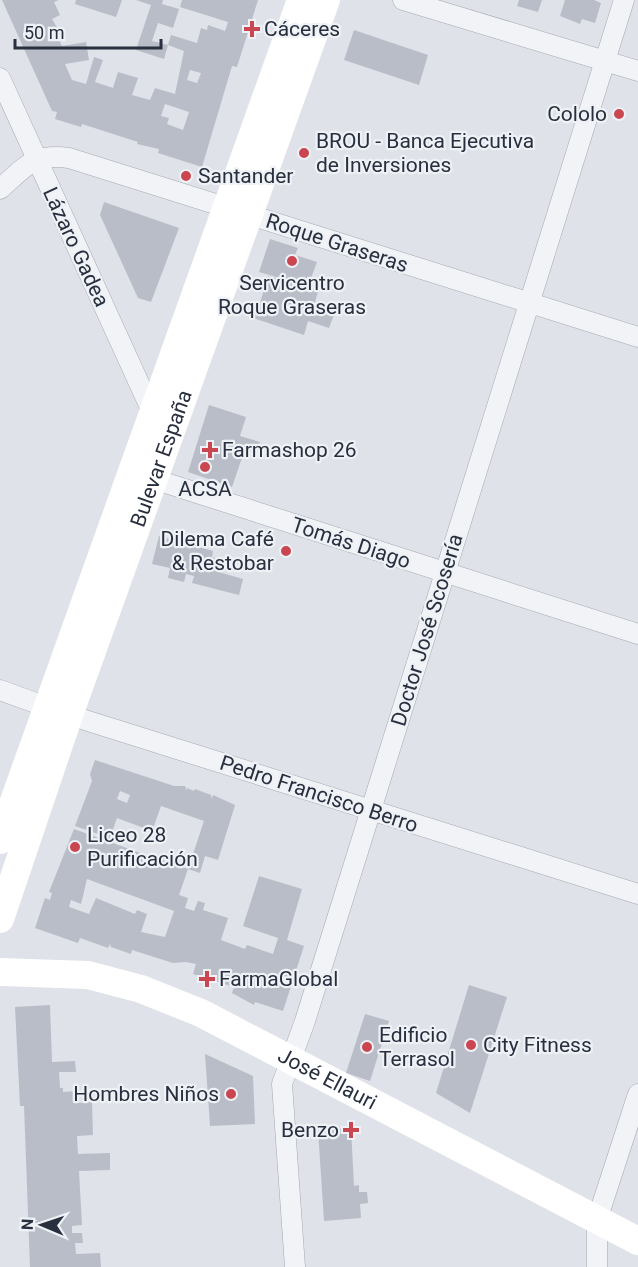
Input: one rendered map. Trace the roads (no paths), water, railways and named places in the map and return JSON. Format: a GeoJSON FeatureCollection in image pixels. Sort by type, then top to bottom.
{"type":"FeatureCollection","features":[{"type":"Feature","properties":{"kind":"main road","name":"Bulevar España"},"geometry":{"type":"LineString","coordinates":[[0,919],[58,711],[238,212],[301,0]]}},
{"type":"Feature","properties":{"kind":"main road","name":"Bulevar España"},"geometry":{"type":"LineString","coordinates":[[143,476],[153,416],[326,0]]}},
{"type":"Feature","properties":{"kind":"main road","name":"Bulevar España"},"geometry":{"type":"LineString","coordinates":[[0,840],[58,711]]}},
{"type":"Feature","properties":{"kind":"main road","name":"José Ellauri"},"geometry":{"type":"LineString","coordinates":[[0,972],[88,975],[141,988],[201,1013],[638,1241]]}},
{"type":"Feature","properties":{"kind":"street"},"geometry":{"type":"LineString","coordinates":[[403,0],[638,70]]}},
{"type":"Feature","properties":{"kind":"street","name":"Doctor José Scosería"},"geometry":{"type":"LineString","coordinates":[[295,1267],[282,1084],[624,0]]}},
{"type":"Feature","properties":{"kind":"street","name":"Lázaro Gadea"},"geometry":{"type":"LineString","coordinates":[[0,78],[153,416]]}},
{"type":"Feature","properties":{"kind":"street","name":"Roque Graseras"},"geometry":{"type":"LineString","coordinates":[[36,158],[53,156],[69,158],[638,337]]}},
{"type":"Feature","properties":{"kind":"street"},"geometry":{"type":"LineString","coordinates":[[0,189],[36,158]]}},
{"type":"Feature","properties":{"kind":"street","name":"Tomás Diago"},"geometry":{"type":"LineString","coordinates":[[143,476],[638,634]]}},
{"type":"Feature","properties":{"kind":"street","name":"Pedro Francisco Berro"},"geometry":{"type":"LineString","coordinates":[[0,690],[58,711],[638,894]]}},
{"type":"Feature","properties":{"kind":"street"},"geometry":{"type":"LineString","coordinates":[[597,1267],[597,1220],[638,1094]]}},
{"type":"Feature","properties":{"kind":"place","name":"Cáceres"},"geometry":{"type":"Point","coordinates":[252,29]}},
{"type":"Feature","properties":{"kind":"place","name":"Cololo"},"geometry":{"type":"Point","coordinates":[619,114]}},
{"type":"Feature","properties":{"kind":"place","name":"BROU - Banca Ejecutiva de Inversiones"},"geometry":{"type":"Point","coordinates":[304,153]}},
{"type":"Feature","properties":{"kind":"place","name":"Santander"},"geometry":{"type":"Point","coordinates":[186,176]}},
{"type":"Feature","properties":{"kind":"place","name":"Servicentro Roque Graseras"},"geometry":{"type":"Point","coordinates":[292,261]}},
{"type":"Feature","properties":{"kind":"place","name":"Farmashop 26"},"geometry":{"type":"Point","coordinates":[210,450]}},
{"type":"Feature","properties":{"kind":"place","name":"ACSA"},"geometry":{"type":"Point","coordinates":[205,467]}},
{"type":"Feature","properties":{"kind":"place","name":"Dilema Café & Restobar"},"geometry":{"type":"Point","coordinates":[286,551]}},
{"type":"Feature","properties":{"kind":"place","name":"Liceo 28 Purificación"},"geometry":{"type":"Point","coordinates":[75,847]}},
{"type":"Feature","properties":{"kind":"place","name":"FarmaGlobal"},"geometry":{"type":"Point","coordinates":[207,979]}},
{"type":"Feature","properties":{"kind":"place","name":"City Fitness"},"geometry":{"type":"Point","coordinates":[471,1045]}},
{"type":"Feature","properties":{"kind":"place","name":"Edificio Terrasol"},"geometry":{"type":"Point","coordinates":[367,1047]}},
{"type":"Feature","properties":{"kind":"place","name":"Hombres Niños"},"geometry":{"type":"Point","coordinates":[231,1094]}},
{"type":"Feature","properties":{"kind":"place","name":"Benzo"},"geometry":{"type":"Point","coordinates":[351,1130]}}]}
